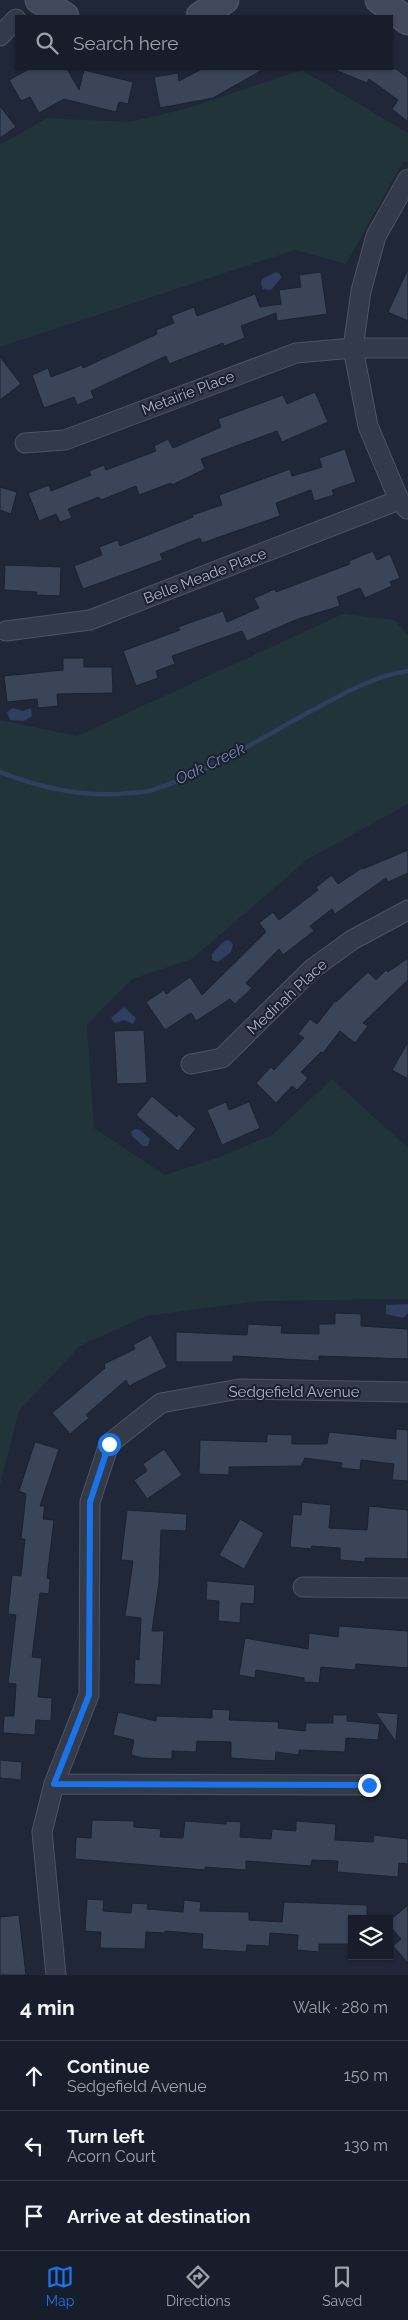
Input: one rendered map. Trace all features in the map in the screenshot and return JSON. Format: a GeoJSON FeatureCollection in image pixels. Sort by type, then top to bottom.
{"type":"FeatureCollection","features":[{"type":"Feature","properties":{"kind":"street"},"geometry":{"type":"LineString","coordinates":[[21,15],[34,0]]}},
{"type":"Feature","properties":{"kind":"street"},"geometry":{"type":"LineString","coordinates":[[39,0],[63,15]]}},
{"type":"Feature","properties":{"kind":"street"},"geometry":{"type":"LineString","coordinates":[[202,15],[225,0]]}},
{"type":"Feature","properties":{"kind":"street"},"geometry":{"type":"LineString","coordinates":[[379,0],[408,21]]}},
{"type":"Feature","properties":{"kind":"street"},"geometry":{"type":"LineString","coordinates":[[0,36],[15,21]]}},
{"type":"Feature","properties":{"kind":"street"},"geometry":{"type":"LineString","coordinates":[[404,505],[368,426],[353,348],[361,290],[376,236],[408,179]]}},
{"type":"Feature","properties":{"kind":"street","name":"Metairie Place"},"geometry":{"type":"LineString","coordinates":[[25,443],[64,440],[296,353],[353,348],[408,348]]}},
{"type":"Feature","properties":{"kind":"street","name":"Belle Meade Place"},"geometry":{"type":"LineString","coordinates":[[6,631],[90,620],[404,505]]}},
{"type":"Feature","properties":{"kind":"street","name":"Medinah Place"},"geometry":{"type":"LineString","coordinates":[[191,1064],[222,1058],[312,969],[352,940],[408,910]]}},
{"type":"Feature","properties":{"kind":"street","name":"Sedgefield Avenue"},"geometry":{"type":"LineString","coordinates":[[56,1975],[42,1832],[54,1784],[89,1695],[90,1502],[109,1444],[161,1403],[239,1389],[408,1392]]}},
{"type":"Feature","properties":{"kind":"street"},"geometry":{"type":"LineString","coordinates":[[303,1587],[408,1588]]}},
{"type":"Feature","properties":{"kind":"street"},"geometry":{"type":"LineString","coordinates":[[54,1784],[369,1785]]}},
{"type":"Feature","properties":{"kind":"shaded area"},"geometry":{"type":"Polygon","coordinates":[[[302,70],[408,133],[408,162],[403,162],[346,264],[295,250],[0,347],[0,145],[47,118],[129,122],[185,109],[302,70]]]}},
{"type":"Feature","properties":{"kind":"shaded area"},"geometry":{"type":"Polygon","coordinates":[[[343,614],[394,620],[408,635],[408,804],[308,859],[192,959],[132,979],[87,1025],[94,1128],[165,1175],[220,1157],[272,1135],[332,1079],[408,1148],[408,1299],[260,1301],[146,1316],[80,1346],[19,1411],[0,1485],[0,720],[77,736],[343,614]]]}},
{"type":"Feature","properties":{"kind":"water"},"geometry":{"type":"Polygon","coordinates":[[[276,272],[280,274],[281,278],[271,290],[263,289],[262,279],[276,272]]]}},
{"type":"Feature","properties":{"kind":"water"},"geometry":{"type":"Polygon","coordinates":[[[13,708],[23,711],[31,708],[32,716],[24,721],[10,720],[7,712],[13,708]]]}},
{"type":"Feature","properties":{"kind":"water"},"geometry":{"type":"Polygon","coordinates":[[[228,940],[233,944],[231,952],[218,962],[212,960],[212,954],[223,942],[228,940]]]}},
{"type":"Feature","properties":{"kind":"water"},"geometry":{"type":"Polygon","coordinates":[[[124,1007],[136,1018],[133,1024],[124,1020],[115,1023],[111,1018],[124,1007]]]}},
{"type":"Feature","properties":{"kind":"water"},"geometry":{"type":"Polygon","coordinates":[[[135,1129],[140,1130],[150,1139],[148,1146],[143,1146],[132,1136],[131,1132],[135,1129]]]}},
{"type":"Feature","properties":{"kind":"water"},"geometry":{"type":"Polygon","coordinates":[[[408,1304],[408,1313],[403,1318],[386,1314],[386,1305],[408,1304]]]}},
{"type":"Feature","properties":{"kind":"building"},"geometry":{"type":"Polygon","coordinates":[[[396,69],[408,78],[408,122],[392,109],[398,100],[369,79],[367,83],[335,70],[396,69]]]}},
{"type":"Feature","properties":{"kind":"building"},"geometry":{"type":"Polygon","coordinates":[[[27,70],[68,70],[79,90],[84,70],[133,82],[128,104],[119,102],[116,112],[64,99],[39,113],[30,97],[21,101],[9,80],[27,70]]]}},
{"type":"Feature","properties":{"kind":"building"},"geometry":{"type":"Polygon","coordinates":[[[200,70],[262,70],[213,98],[160,108],[154,77],[178,73],[179,81],[200,70]]]}},
{"type":"Feature","properties":{"kind":"building"},"geometry":{"type":"Polygon","coordinates":[[[0,106],[16,127],[0,138],[0,106]]]}},
{"type":"Feature","properties":{"kind":"building"},"geometry":{"type":"Polygon","coordinates":[[[408,269],[408,321],[388,312],[408,269]]]}},
{"type":"Feature","properties":{"kind":"building"},"geometry":{"type":"Polygon","coordinates":[[[321,272],[327,314],[277,321],[276,313],[241,326],[245,338],[224,346],[223,343],[169,364],[166,356],[91,391],[94,398],[77,405],[74,397],[44,408],[32,375],[48,368],[51,377],[82,365],[83,368],[157,334],[156,330],[174,323],[171,316],[194,307],[197,316],[255,294],[260,307],[281,304],[279,290],[301,287],[299,275],[321,272]]]}},
{"type":"Feature","properties":{"kind":"building"},"geometry":{"type":"Polygon","coordinates":[[[0,357],[21,384],[0,400],[0,357]]]}},
{"type":"Feature","properties":{"kind":"building"},"geometry":{"type":"Polygon","coordinates":[[[315,392],[328,422],[282,442],[277,431],[201,459],[205,469],[172,485],[171,483],[139,495],[136,486],[101,500],[99,497],[68,509],[72,518],[60,522],[56,514],[39,521],[28,493],[49,485],[51,491],[91,475],[89,471],[104,465],[106,470],[156,451],[154,446],[168,439],[173,448],[221,427],[218,419],[283,395],[287,404],[315,392]]]}},
{"type":"Feature","properties":{"kind":"building"},"geometry":{"type":"Polygon","coordinates":[[[345,449],[356,482],[332,490],[334,495],[314,501],[311,490],[276,503],[280,516],[202,543],[200,538],[160,554],[163,560],[83,589],[74,566],[102,555],[99,547],[118,540],[120,546],[193,517],[192,515],[222,505],[219,495],[290,469],[292,476],[322,467],[319,458],[345,449]]]}},
{"type":"Feature","properties":{"kind":"building"},"geometry":{"type":"Polygon","coordinates":[[[0,487],[17,492],[11,514],[0,510],[0,487]]]}},
{"type":"Feature","properties":{"kind":"building"},"geometry":{"type":"Polygon","coordinates":[[[373,551],[377,560],[390,554],[400,578],[390,582],[392,586],[365,598],[360,588],[337,597],[340,606],[298,619],[247,641],[242,631],[172,656],[175,664],[156,671],[158,678],[136,686],[123,651],[180,630],[178,627],[223,611],[227,622],[259,608],[254,598],[275,589],[276,592],[350,564],[349,561],[373,551]]]}},
{"type":"Feature","properties":{"kind":"building"},"geometry":{"type":"Polygon","coordinates":[[[5,565],[61,567],[60,596],[36,595],[37,592],[4,590],[5,565]]]}},
{"type":"Feature","properties":{"kind":"building"},"geometry":{"type":"Polygon","coordinates":[[[63,658],[84,658],[84,667],[112,667],[113,693],[57,694],[58,706],[38,708],[37,699],[7,702],[4,676],[63,670],[63,658]]]}},
{"type":"Feature","properties":{"kind":"building"},"geometry":{"type":"Polygon","coordinates":[[[408,850],[408,873],[388,882],[386,878],[335,914],[332,909],[310,926],[314,931],[283,955],[279,949],[246,983],[252,988],[235,1004],[230,999],[196,1021],[191,1013],[165,1030],[146,1002],[164,990],[166,994],[190,977],[202,995],[266,932],[259,923],[273,912],[279,920],[318,890],[316,887],[332,875],[338,884],[362,868],[408,850]]]}},
{"type":"Feature","properties":{"kind":"building"},"geometry":{"type":"Polygon","coordinates":[[[408,958],[408,980],[363,1023],[368,1026],[355,1043],[340,1031],[323,1053],[321,1052],[301,1072],[308,1078],[297,1090],[292,1086],[276,1103],[256,1083],[271,1067],[274,1070],[304,1038],[298,1034],[310,1019],[317,1024],[335,1001],[368,972],[376,980],[386,970],[388,972],[408,958]]]}},
{"type":"Feature","properties":{"kind":"building"},"geometry":{"type":"Polygon","coordinates":[[[144,1030],[147,1083],[117,1084],[114,1031],[144,1030]]]}},
{"type":"Feature","properties":{"kind":"building"},"geometry":{"type":"Polygon","coordinates":[[[408,1042],[408,1079],[392,1070],[408,1042]]]}},
{"type":"Feature","properties":{"kind":"building"},"geometry":{"type":"Polygon","coordinates":[[[152,1096],[177,1117],[179,1114],[196,1129],[178,1151],[136,1115],[152,1096]]]}},
{"type":"Feature","properties":{"kind":"building"},"geometry":{"type":"Polygon","coordinates":[[[226,1102],[229,1110],[249,1102],[260,1128],[222,1145],[207,1110],[226,1102]]]}},
{"type":"Feature","properties":{"kind":"building"},"geometry":{"type":"Polygon","coordinates":[[[335,1313],[361,1314],[361,1326],[408,1329],[408,1359],[319,1356],[319,1361],[233,1356],[233,1362],[176,1362],[176,1332],[247,1335],[248,1324],[282,1326],[281,1333],[319,1334],[319,1324],[335,1324],[335,1313]]]}},
{"type":"Feature","properties":{"kind":"building"},"geometry":{"type":"Polygon","coordinates":[[[151,1335],[167,1367],[129,1386],[126,1380],[86,1415],[89,1418],[70,1434],[52,1413],[105,1368],[104,1364],[135,1349],[133,1345],[151,1335]]]}},
{"type":"Feature","properties":{"kind":"building"},"geometry":{"type":"Polygon","coordinates":[[[396,1429],[408,1430],[408,1481],[392,1480],[394,1464],[361,1460],[360,1470],[341,1468],[342,1463],[305,1458],[301,1466],[229,1467],[229,1475],[199,1474],[200,1440],[267,1442],[267,1434],[292,1435],[292,1444],[327,1444],[329,1432],[396,1439],[396,1429]]]}},
{"type":"Feature","properties":{"kind":"building"},"geometry":{"type":"Polygon","coordinates":[[[35,1442],[59,1449],[40,1506],[45,1506],[43,1519],[54,1520],[47,1578],[50,1579],[49,1594],[40,1593],[32,1657],[42,1658],[38,1697],[52,1698],[51,1721],[36,1720],[35,1735],[3,1733],[4,1716],[14,1716],[16,1684],[8,1683],[16,1615],[8,1614],[12,1575],[21,1576],[25,1539],[21,1539],[26,1494],[19,1491],[35,1442]]]}},
{"type":"Feature","properties":{"kind":"building"},"geometry":{"type":"Polygon","coordinates":[[[164,1449],[182,1475],[147,1499],[134,1480],[147,1471],[143,1464],[164,1449]]]}},
{"type":"Feature","properties":{"kind":"building"},"geometry":{"type":"Polygon","coordinates":[[[302,1502],[331,1505],[329,1528],[367,1530],[369,1506],[408,1510],[408,1559],[365,1558],[365,1562],[340,1560],[340,1548],[312,1546],[311,1549],[290,1547],[293,1514],[301,1515],[302,1502]]]}},
{"type":"Feature","properties":{"kind":"building"},"geometry":{"type":"Polygon","coordinates":[[[127,1510],[187,1514],[186,1531],[161,1530],[159,1582],[152,1631],[164,1631],[161,1685],[134,1684],[135,1659],[139,1660],[141,1618],[125,1616],[133,1561],[121,1560],[127,1510]]]}},
{"type":"Feature","properties":{"kind":"building"},"geometry":{"type":"Polygon","coordinates":[[[240,1519],[264,1533],[244,1569],[219,1555],[240,1519]]]}},
{"type":"Feature","properties":{"kind":"building"},"geometry":{"type":"Polygon","coordinates":[[[207,1581],[255,1585],[254,1604],[241,1603],[240,1623],[218,1621],[219,1601],[206,1600],[207,1581]]]}},
{"type":"Feature","properties":{"kind":"building"},"geometry":{"type":"Polygon","coordinates":[[[339,1626],[408,1631],[408,1668],[356,1664],[355,1670],[321,1667],[319,1683],[304,1682],[304,1678],[256,1670],[255,1678],[239,1675],[245,1638],[308,1649],[309,1633],[338,1637],[339,1626]]]}},
{"type":"Feature","properties":{"kind":"building"},"geometry":{"type":"Polygon","coordinates":[[[212,1709],[230,1710],[229,1720],[279,1722],[278,1728],[305,1731],[306,1723],[333,1723],[333,1715],[347,1715],[347,1721],[380,1724],[378,1740],[346,1738],[345,1752],[299,1750],[299,1755],[276,1752],[275,1761],[231,1758],[231,1742],[197,1741],[196,1752],[172,1751],[172,1759],[143,1758],[131,1755],[134,1740],[113,1735],[118,1712],[156,1721],[156,1716],[212,1718],[212,1709]]]}},
{"type":"Feature","properties":{"kind":"building"},"geometry":{"type":"Polygon","coordinates":[[[375,1712],[398,1714],[396,1742],[375,1712]]]}},
{"type":"Feature","properties":{"kind":"building"},"geometry":{"type":"Polygon","coordinates":[[[0,1760],[22,1762],[21,1780],[0,1778],[0,1760]]]}},
{"type":"Feature","properties":{"kind":"building"},"geometry":{"type":"Polygon","coordinates":[[[92,1820],[134,1821],[134,1827],[161,1829],[160,1837],[183,1838],[185,1821],[226,1824],[226,1821],[241,1822],[240,1837],[271,1839],[272,1829],[296,1831],[296,1821],[336,1824],[335,1840],[373,1842],[374,1835],[408,1839],[408,1864],[399,1863],[398,1877],[337,1872],[338,1861],[312,1860],[311,1866],[246,1861],[246,1870],[205,1867],[205,1870],[75,1859],[76,1837],[91,1838],[92,1820]]]}},
{"type":"Feature","properties":{"kind":"building"},"geometry":{"type":"Polygon","coordinates":[[[87,1899],[104,1900],[103,1911],[131,1913],[132,1903],[148,1904],[147,1909],[183,1912],[184,1900],[201,1902],[200,1911],[249,1912],[249,1920],[282,1922],[284,1902],[367,1905],[367,1915],[348,1915],[348,1944],[319,1944],[319,1952],[297,1950],[298,1935],[270,1933],[269,1946],[247,1945],[246,1952],[202,1949],[203,1934],[165,1931],[165,1933],[146,1932],[145,1949],[100,1948],[101,1932],[85,1931],[87,1899]]]}},
{"type":"Feature","properties":{"kind":"building"},"geometry":{"type":"Polygon","coordinates":[[[408,1905],[408,1963],[393,1946],[401,1939],[393,1930],[393,1918],[408,1905]]]}},
{"type":"Feature","properties":{"kind":"building"},"geometry":{"type":"Polygon","coordinates":[[[19,1915],[26,1975],[0,1975],[0,1917],[19,1915]]]}},
{"type":"Feature","properties":{"kind":"waterway","name":"Oak Creek"},"geometry":{"type":"LineString","coordinates":[[0,772],[31,783],[80,793],[113,794],[149,791],[173,783],[213,765],[358,687],[382,677],[408,671]]}},
{"type":"Feature","properties":{"kind":"route"},"geometry":{"type":"LineString","coordinates":[[109,1444],[90,1502],[89,1695],[54,1784],[369,1785]]}}]}
